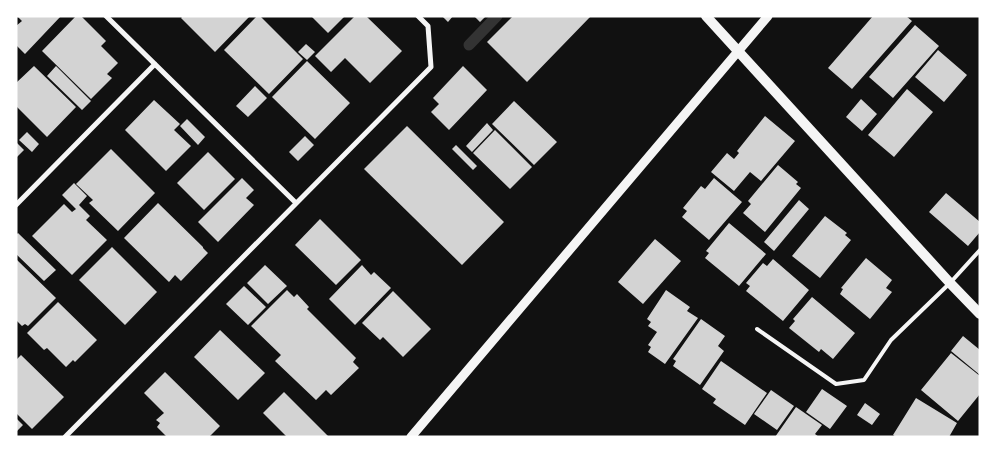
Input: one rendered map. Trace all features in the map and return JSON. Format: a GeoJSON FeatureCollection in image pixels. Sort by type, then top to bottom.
{"type":"FeatureCollection","features":[{"type":"Feature","properties":{"kind":"main road"},"geometry":{"type":"LineString","coordinates":[[706,16],[980,314]]}},
{"type":"Feature","properties":{"kind":"street"},"geometry":{"type":"LineString","coordinates":[[106,16],[296,203]]}},
{"type":"Feature","properties":{"kind":"street"},"geometry":{"type":"LineString","coordinates":[[65,437],[431,67],[428,26],[418,16]]}},
{"type":"Feature","properties":{"kind":"street"},"geometry":{"type":"LineString","coordinates":[[411,437],[768,16]]}},
{"type":"Feature","properties":{"kind":"street"},"geometry":{"type":"LineString","coordinates":[[16,205],[155,64]]}},
{"type":"Feature","properties":{"kind":"lane"},"geometry":{"type":"LineString","coordinates":[[757,329],[836,384],[864,380],[891,340],[950,283],[980,250]]}},
{"type":"Feature","properties":{"kind":"building"},"geometry":{"type":"Polygon","coordinates":[[[17,16],[61,16],[25,54],[16,45],[16,26],[22,21],[17,16]]]}},
{"type":"Feature","properties":{"kind":"building"},"geometry":{"type":"Polygon","coordinates":[[[76,16],[81,16],[106,41],[101,46],[118,63],[107,74],[112,78],[91,99],[42,51],[76,16]]]}},
{"type":"Feature","properties":{"kind":"building"},"geometry":{"type":"Polygon","coordinates":[[[183,16],[250,16],[215,52],[181,18],[183,16]]]}},
{"type":"Feature","properties":{"kind":"building"},"geometry":{"type":"Polygon","coordinates":[[[257,16],[260,16],[303,59],[269,94],[224,50],[257,16]]]}},
{"type":"Feature","properties":{"kind":"building"},"geometry":{"type":"Polygon","coordinates":[[[311,16],[345,16],[328,33],[311,16]]]}},
{"type":"Feature","properties":{"kind":"building"},"geometry":{"type":"Polygon","coordinates":[[[355,16],[366,16],[402,51],[370,83],[345,58],[331,72],[315,56],[355,16]]]}},
{"type":"Feature","properties":{"kind":"building"},"geometry":{"type":"Polygon","coordinates":[[[442,16],[453,16],[448,22],[442,16]]]}},
{"type":"Feature","properties":{"kind":"building"},"geometry":{"type":"Polygon","coordinates":[[[474,16],[486,16],[480,22],[474,16]]]}},
{"type":"Feature","properties":{"kind":"building"},"geometry":{"type":"Polygon","coordinates":[[[513,16],[591,16],[527,82],[487,42],[513,16]]]}},
{"type":"Feature","properties":{"kind":"building"},"geometry":{"type":"Polygon","coordinates":[[[873,16],[906,16],[912,21],[852,89],[828,68],[873,16]]]}},
{"type":"Feature","properties":{"kind":"building"},"geometry":{"type":"Polygon","coordinates":[[[915,25],[939,46],[893,98],[869,77],[915,25]]]}},
{"type":"Feature","properties":{"kind":"building"},"geometry":{"type":"Polygon","coordinates":[[[306,44],[315,52],[307,60],[298,52],[306,44]]]}},
{"type":"Feature","properties":{"kind":"building"},"geometry":{"type":"Polygon","coordinates":[[[938,50],[967,75],[944,102],[915,77],[938,50]]]}},
{"type":"Feature","properties":{"kind":"building"},"geometry":{"type":"Polygon","coordinates":[[[307,61],[350,103],[315,139],[272,97],[307,61]]]}},
{"type":"Feature","properties":{"kind":"building"},"geometry":{"type":"Polygon","coordinates":[[[34,66],[76,107],[47,137],[16,106],[16,83],[34,66]]]}},
{"type":"Feature","properties":{"kind":"building"},"geometry":{"type":"Polygon","coordinates":[[[56,66],[91,101],[82,110],[47,76],[56,66]]]}},
{"type":"Feature","properties":{"kind":"building"},"geometry":{"type":"Polygon","coordinates":[[[463,66],[487,90],[449,130],[431,112],[439,104],[433,98],[463,66]]]}},
{"type":"Feature","properties":{"kind":"building"},"geometry":{"type":"Polygon","coordinates":[[[255,86],[267,98],[248,117],[236,106],[255,86]]]}},
{"type":"Feature","properties":{"kind":"building"},"geometry":{"type":"Polygon","coordinates":[[[907,89],[933,112],[894,157],[868,135],[907,89]]]}},
{"type":"Feature","properties":{"kind":"building"},"geometry":{"type":"Polygon","coordinates":[[[861,99],[877,114],[862,131],[846,117],[861,99]]]}},
{"type":"Feature","properties":{"kind":"building"},"geometry":{"type":"Polygon","coordinates":[[[154,100],[180,124],[174,130],[191,146],[166,171],[125,130],[154,100]]]}},
{"type":"Feature","properties":{"kind":"building"},"geometry":{"type":"Polygon","coordinates":[[[514,101],[557,142],[534,165],[492,124],[514,101]]]}},
{"type":"Feature","properties":{"kind":"building"},"geometry":{"type":"Polygon","coordinates":[[[765,116],[795,141],[761,181],[750,172],[734,191],[711,172],[727,153],[734,159],[739,153],[737,151],[765,116]]]}},
{"type":"Feature","properties":{"kind":"building"},"geometry":{"type":"Polygon","coordinates":[[[187,119],[205,137],[198,145],[180,126],[187,119]]]}},
{"type":"Feature","properties":{"kind":"building"},"geometry":{"type":"Polygon","coordinates":[[[487,123],[493,130],[472,152],[466,146],[487,123]]]}},
{"type":"Feature","properties":{"kind":"building"},"geometry":{"type":"Polygon","coordinates":[[[407,126],[504,222],[462,265],[364,169],[407,126]]]}},
{"type":"Feature","properties":{"kind":"building"},"geometry":{"type":"Polygon","coordinates":[[[495,130],[532,167],[510,189],[473,153],[495,130]]]}},
{"type":"Feature","properties":{"kind":"building"},"geometry":{"type":"Polygon","coordinates":[[[27,132],[39,144],[32,152],[19,140],[27,132]]]}},
{"type":"Feature","properties":{"kind":"building"},"geometry":{"type":"Polygon","coordinates":[[[305,136],[314,145],[298,161],[289,152],[305,136]]]}},
{"type":"Feature","properties":{"kind":"building"},"geometry":{"type":"Polygon","coordinates":[[[16,142],[24,150],[16,158],[16,142]]]}},
{"type":"Feature","properties":{"kind":"building"},"geometry":{"type":"Polygon","coordinates":[[[456,145],[477,166],[473,170],[452,149],[456,145]]]}},
{"type":"Feature","properties":{"kind":"building"},"geometry":{"type":"Polygon","coordinates":[[[111,149],[155,193],[118,231],[89,203],[93,200],[76,184],[111,149]]]}},
{"type":"Feature","properties":{"kind":"building"},"geometry":{"type":"Polygon","coordinates":[[[208,152],[235,179],[204,210],[177,183],[208,152]]]}},
{"type":"Feature","properties":{"kind":"building"},"geometry":{"type":"Polygon","coordinates":[[[778,165],[798,182],[796,184],[801,188],[765,232],[743,213],[751,204],[748,201],[778,165]]]}},
{"type":"Feature","properties":{"kind":"building"},"geometry":{"type":"Polygon","coordinates":[[[242,178],[254,190],[246,198],[254,205],[218,242],[198,222],[242,178]]]}},
{"type":"Feature","properties":{"kind":"building"},"geometry":{"type":"Polygon","coordinates":[[[714,178],[742,202],[709,240],[682,217],[687,211],[683,208],[701,186],[705,189],[714,178]]]}},
{"type":"Feature","properties":{"kind":"building"},"geometry":{"type":"Polygon","coordinates":[[[74,183],[87,196],[79,205],[90,216],[86,220],[107,240],[72,275],[32,236],[64,204],[72,212],[76,209],[62,195],[74,183]]]}},
{"type":"Feature","properties":{"kind":"building"},"geometry":{"type":"Polygon","coordinates":[[[946,193],[980,222],[980,232],[968,246],[929,212],[946,193]]]}},
{"type":"Feature","properties":{"kind":"building"},"geometry":{"type":"Polygon","coordinates":[[[799,200],[809,209],[774,251],[764,242],[799,200]]]}},
{"type":"Feature","properties":{"kind":"building"},"geometry":{"type":"Polygon","coordinates":[[[158,203],[208,253],[181,281],[175,275],[169,282],[124,238],[158,203]]]}},
{"type":"Feature","properties":{"kind":"building"},"geometry":{"type":"Polygon","coordinates":[[[825,216],[847,233],[845,235],[851,240],[820,278],[792,256],[825,216]]]}},
{"type":"Feature","properties":{"kind":"building"},"geometry":{"type":"Polygon","coordinates":[[[320,219],[361,260],[336,285],[295,245],[320,219]]]}},
{"type":"Feature","properties":{"kind":"building"},"geometry":{"type":"Polygon","coordinates":[[[729,223],[766,254],[739,286],[705,258],[709,253],[706,251],[729,223]]]}},
{"type":"Feature","properties":{"kind":"building"},"geometry":{"type":"Polygon","coordinates":[[[18,233],[56,270],[44,281],[16,254],[16,235],[18,233]]]}},
{"type":"Feature","properties":{"kind":"building"},"geometry":{"type":"Polygon","coordinates":[[[655,239],[681,261],[643,304],[618,282],[655,239]]]}},
{"type":"Feature","properties":{"kind":"building"},"geometry":{"type":"Polygon","coordinates":[[[112,247],[157,292],[125,325],[79,280],[112,247]]]}},
{"type":"Feature","properties":{"kind":"building"},"geometry":{"type":"Polygon","coordinates":[[[866,258],[892,280],[886,288],[892,292],[870,319],[840,294],[843,289],[841,288],[866,258]]]}},
{"type":"Feature","properties":{"kind":"building"},"geometry":{"type":"Polygon","coordinates":[[[16,259],[56,298],[28,326],[25,324],[22,326],[16,320],[16,259]]]}},
{"type":"Feature","properties":{"kind":"building"},"geometry":{"type":"Polygon","coordinates":[[[773,259],[809,290],[783,321],[746,291],[750,286],[746,283],[763,263],[767,266],[773,259]]]}},
{"type":"Feature","properties":{"kind":"building"},"geometry":{"type":"Polygon","coordinates":[[[265,265],[287,286],[268,304],[247,283],[265,265]]]}},
{"type":"Feature","properties":{"kind":"building"},"geometry":{"type":"Polygon","coordinates":[[[362,265],[371,275],[374,272],[391,288],[355,325],[329,299],[362,265]]]}},
{"type":"Feature","properties":{"kind":"building"},"geometry":{"type":"Polygon","coordinates":[[[244,286],[266,307],[248,325],[226,304],[244,286]]]}},
{"type":"Feature","properties":{"kind":"building"},"geometry":{"type":"Polygon","coordinates":[[[287,290],[294,297],[297,294],[309,307],[307,309],[356,358],[353,362],[359,368],[331,395],[326,390],[316,400],[275,361],[281,355],[251,326],[287,290]]]}},
{"type":"Feature","properties":{"kind":"building"},"geometry":{"type":"Polygon","coordinates":[[[666,290],[690,307],[687,311],[698,318],[665,364],[648,352],[651,347],[648,345],[657,332],[648,326],[651,322],[647,319],[666,290]]]}},
{"type":"Feature","properties":{"kind":"building"},"geometry":{"type":"Polygon","coordinates":[[[393,291],[431,329],[403,357],[383,337],[380,340],[362,323],[393,291]]]}},
{"type":"Feature","properties":{"kind":"building"},"geometry":{"type":"Polygon","coordinates":[[[812,297],[855,333],[833,359],[821,349],[819,352],[789,328],[795,321],[793,319],[812,297]]]}},
{"type":"Feature","properties":{"kind":"building"},"geometry":{"type":"Polygon","coordinates":[[[58,302],[97,340],[75,362],[73,360],[66,367],[47,348],[44,350],[27,333],[58,302]]]}},
{"type":"Feature","properties":{"kind":"building"},"geometry":{"type":"Polygon","coordinates":[[[701,319],[725,336],[718,346],[724,351],[700,385],[673,366],[676,361],[673,359],[701,319]]]}},
{"type":"Feature","properties":{"kind":"building"},"geometry":{"type":"Polygon","coordinates":[[[220,330],[265,373],[238,400],[194,357],[220,330]]]}},
{"type":"Feature","properties":{"kind":"building"},"geometry":{"type":"Polygon","coordinates":[[[963,336],[980,350],[980,375],[951,351],[963,336]]]}},
{"type":"Feature","properties":{"kind":"building"},"geometry":{"type":"Polygon","coordinates":[[[951,353],[980,376],[980,394],[958,421],[921,390],[951,353]]]}},
{"type":"Feature","properties":{"kind":"building"},"geometry":{"type":"Polygon","coordinates":[[[21,355],[64,397],[32,429],[16,413],[16,360],[21,355]]]}},
{"type":"Feature","properties":{"kind":"building"},"geometry":{"type":"Polygon","coordinates":[[[721,361],[767,393],[745,425],[713,403],[716,399],[702,389],[721,361]]]}},
{"type":"Feature","properties":{"kind":"building"},"geometry":{"type":"Polygon","coordinates":[[[165,372],[220,426],[209,437],[167,437],[157,427],[160,423],[156,420],[164,413],[144,393],[165,372]]]}},
{"type":"Feature","properties":{"kind":"building"},"geometry":{"type":"Polygon","coordinates":[[[822,389],[847,406],[830,429],[806,412],[822,389]]]}},
{"type":"Feature","properties":{"kind":"building"},"geometry":{"type":"Polygon","coordinates":[[[771,390],[794,406],[777,430],[754,414],[771,390]]]}},
{"type":"Feature","properties":{"kind":"building"},"geometry":{"type":"Polygon","coordinates":[[[284,392],[329,437],[287,437],[263,413],[284,392]]]}},
{"type":"Feature","properties":{"kind":"building"},"geometry":{"type":"Polygon","coordinates":[[[916,398],[957,423],[949,437],[896,437],[893,435],[916,398]]]}},
{"type":"Feature","properties":{"kind":"building"},"geometry":{"type":"Polygon","coordinates":[[[865,403],[880,414],[872,425],[857,415],[865,403]]]}},
{"type":"Feature","properties":{"kind":"building"},"geometry":{"type":"Polygon","coordinates":[[[796,407],[822,425],[815,434],[819,437],[775,437],[796,407]]]}},
{"type":"Feature","properties":{"kind":"building"},"geometry":{"type":"Polygon","coordinates":[[[16,418],[23,425],[16,432],[16,418]]]}},
{"type":"Feature","properties":{"kind":"waterway"},"geometry":{"type":"LineString","coordinates":[[469,45],[497,16]]}}]}
